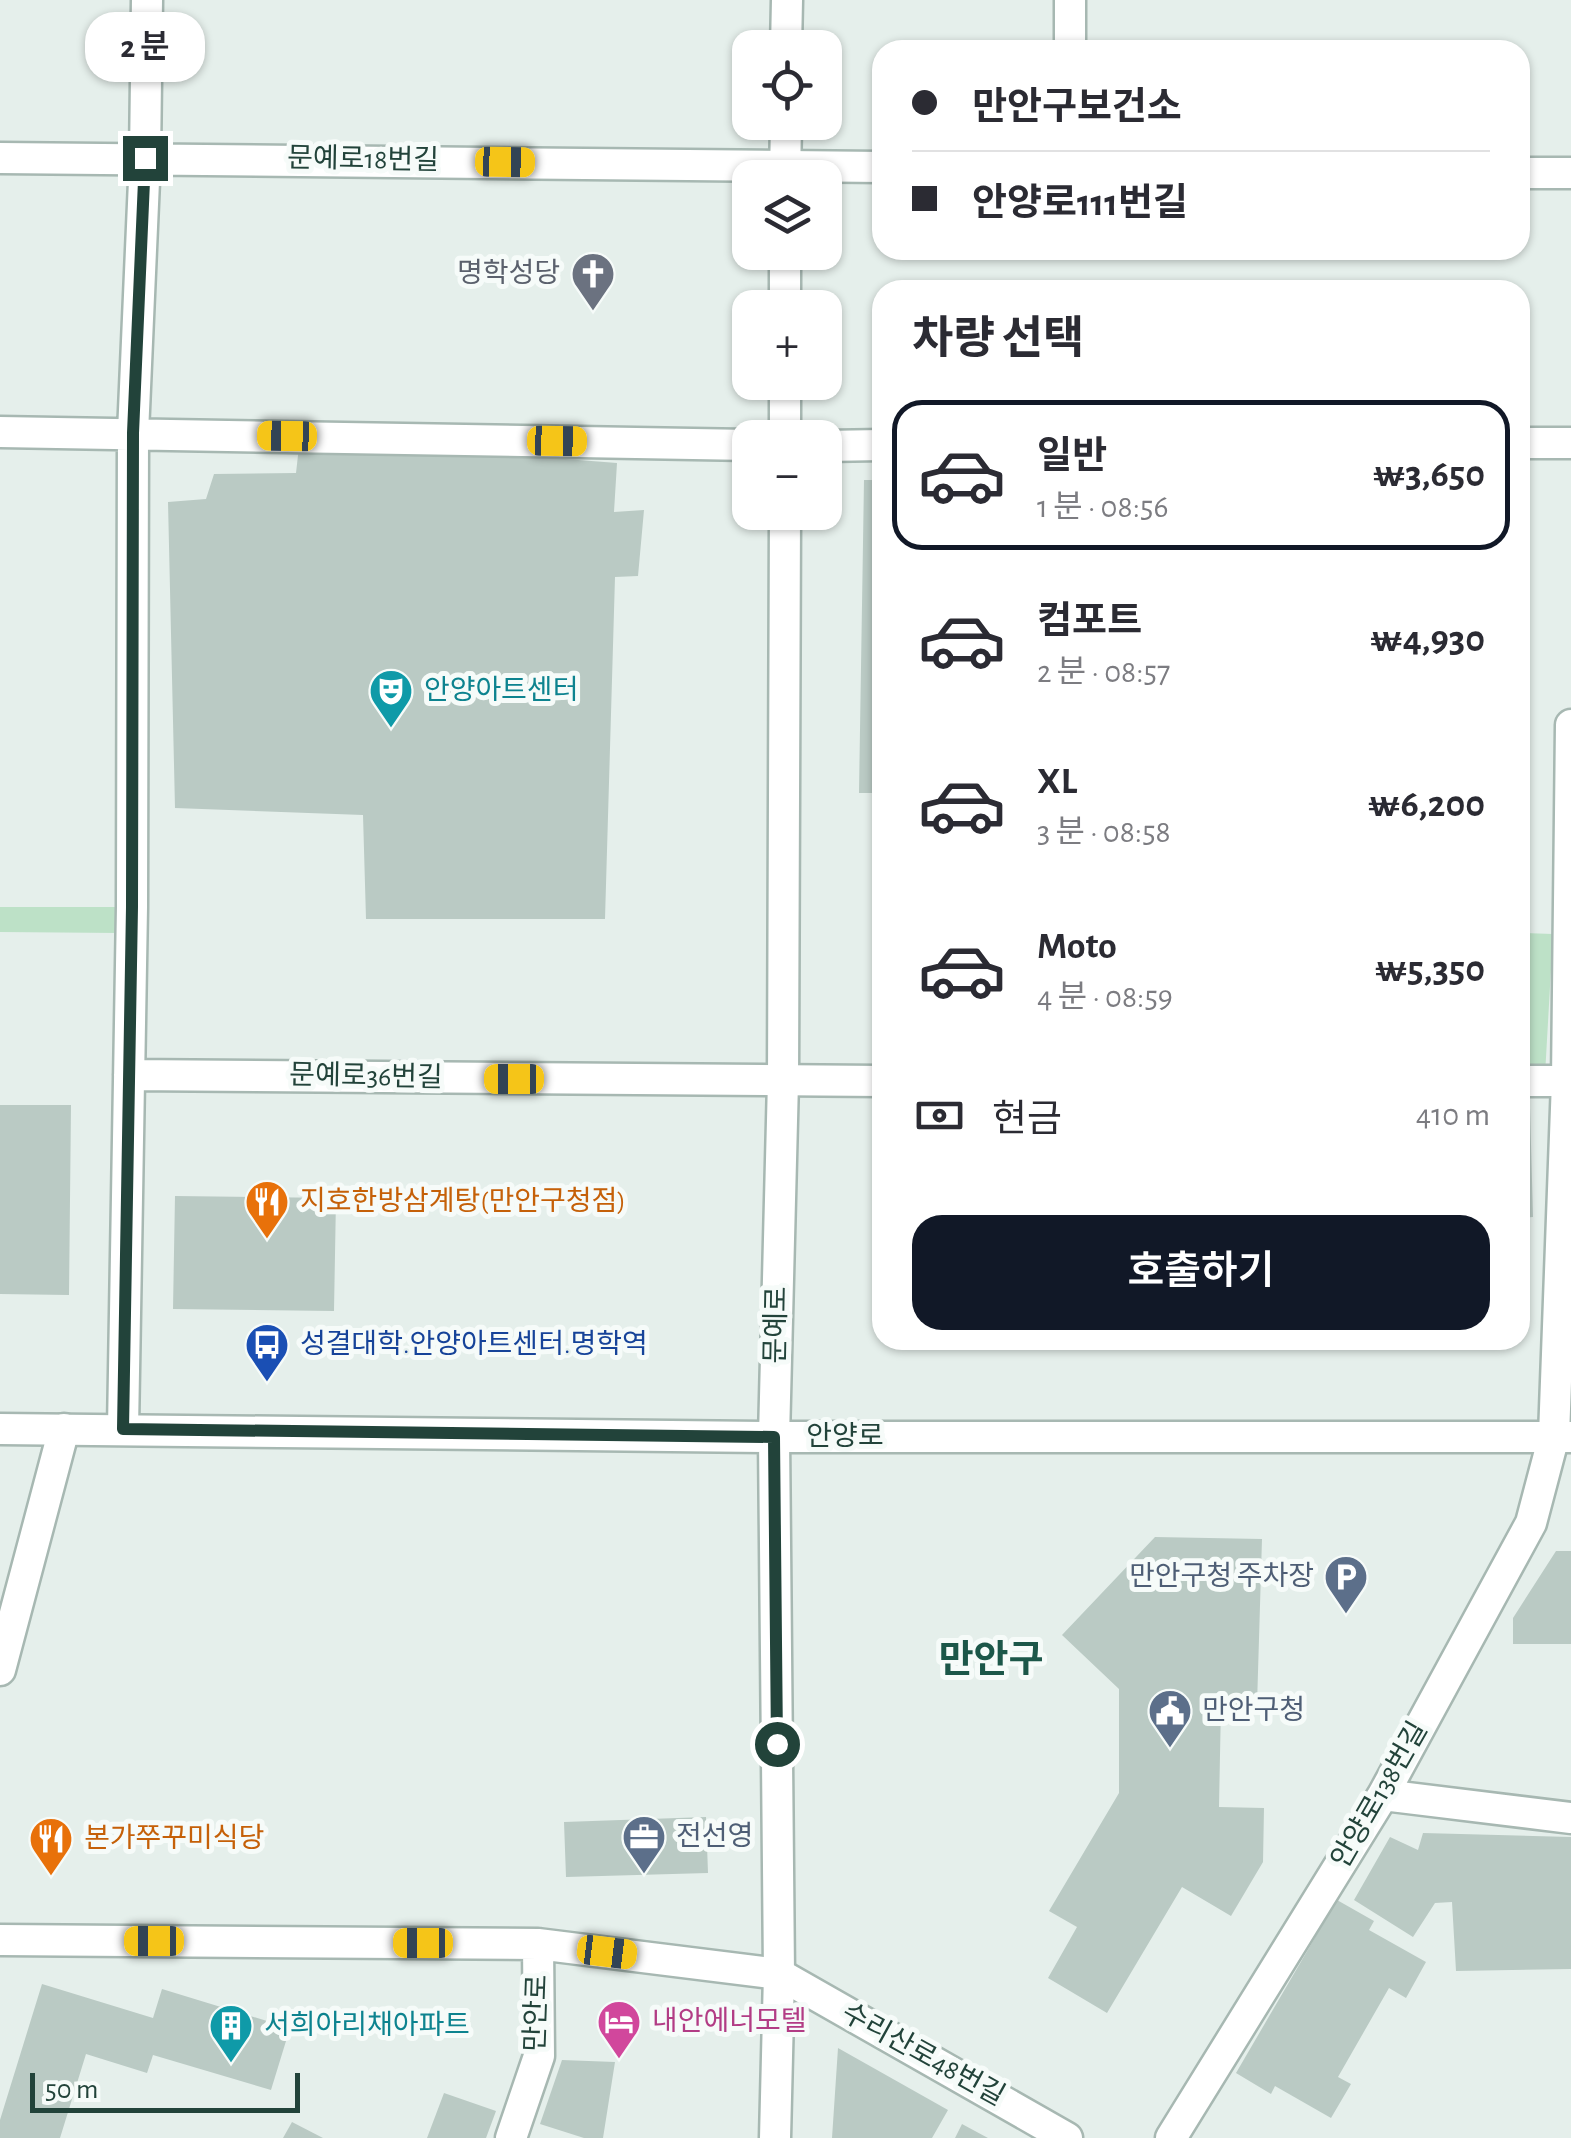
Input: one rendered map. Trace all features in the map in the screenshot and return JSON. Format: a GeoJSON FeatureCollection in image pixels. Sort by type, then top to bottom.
{"type":"FeatureCollection","features":[{"type":"Feature","properties":{"kind":"street"},"geometry":{"type":"LineString","coordinates":[[123,1429],[133,433],[145,158],[147,0]]}},
{"type":"Feature","properties":{"kind":"street"},"geometry":{"type":"LineString","coordinates":[[786,30],[787,0]]}},
{"type":"Feature","properties":{"kind":"street"},"geometry":{"type":"LineString","coordinates":[[1070,0],[1070,40]]}},
{"type":"Feature","properties":{"kind":"street","name":"문예로18번길"},"geometry":{"type":"LineString","coordinates":[[0,158],[732,170]]}},
{"type":"Feature","properties":{"kind":"street","name":"문예로18번길"},"geometry":{"type":"LineString","coordinates":[[842,168],[872,167]]}},
{"type":"Feature","properties":{"kind":"street"},"geometry":{"type":"LineString","coordinates":[[1530,173],[1571,173]]}},
{"type":"Feature","properties":{"kind":"street"},"geometry":{"type":"LineString","coordinates":[[0,432],[732,445]]}},
{"type":"Feature","properties":{"kind":"street"},"geometry":{"type":"LineString","coordinates":[[1530,444],[1571,443]]}},
{"type":"Feature","properties":{"kind":"street"},"geometry":{"type":"LineString","coordinates":[[842,446],[872,445]]}},
{"type":"Feature","properties":{"kind":"street","name":"문예로"},"geometry":{"type":"LineString","coordinates":[[774,2138],[778,1974],[774,1437],[784,1081],[785,530]]}},
{"type":"Feature","properties":{"kind":"street","name":"안양로138번길"},"geometry":{"type":"LineString","coordinates":[[1172,2138],[1383,1796],[1531,1523],[1563,1437],[1571,725]]}},
{"type":"Feature","properties":{"kind":"street","name":"문예로36번길"},"geometry":{"type":"LineString","coordinates":[[129,1075],[872,1081]]}},
{"type":"Feature","properties":{"kind":"street"},"geometry":{"type":"LineString","coordinates":[[1530,1081],[1569,1081]]}},
{"type":"Feature","properties":{"kind":"street"},"geometry":{"type":"LineString","coordinates":[[0,1670],[64,1429]]}},
{"type":"Feature","properties":{"kind":"street","name":"안양로"},"geometry":{"type":"LineString","coordinates":[[0,1430],[774,1437],[1563,1437]]}},
{"type":"Feature","properties":{"kind":"street"},"geometry":{"type":"LineString","coordinates":[[1383,1796],[1571,1818]]}},
{"type":"Feature","properties":{"kind":"street"},"geometry":{"type":"LineString","coordinates":[[0,1940],[538,1944],[778,1974]]}},
{"type":"Feature","properties":{"kind":"street","name":"만안로"},"geometry":{"type":"LineString","coordinates":[[511,2138],[539,2056],[538,1944]]}},
{"type":"Feature","properties":{"kind":"street","name":"수리산로48번길"},"geometry":{"type":"LineString","coordinates":[[778,1974],[1067,2138]]}},
{"type":"Feature","properties":{"kind":"green space"},"geometry":{"type":"Polygon","coordinates":[[[0,907],[120,907],[119,933],[0,932],[0,907]]]}},
{"type":"Feature","properties":{"kind":"green space"},"geometry":{"type":"Polygon","coordinates":[[[1530,933],[1553,934],[1545,1075],[1530,1075],[1530,933]]]}},
{"type":"Feature","properties":{"kind":"building","name":"안양아트센터"},"geometry":{"type":"Polygon","coordinates":[[[300,438],[617,463],[614,512],[644,510],[638,576],[615,577],[605,919],[366,919],[363,815],[175,808],[168,502],[206,499],[214,474],[296,473],[300,438]]]}},
{"type":"Feature","properties":{"kind":"building"},"geometry":{"type":"Polygon","coordinates":[[[864,480],[872,480],[872,793],[859,793],[864,480]]]}},
{"type":"Feature","properties":{"kind":"building"},"geometry":{"type":"Polygon","coordinates":[[[0,1105],[71,1105],[69,1295],[0,1294],[0,1105]]]}},
{"type":"Feature","properties":{"kind":"building"},"geometry":{"type":"Polygon","coordinates":[[[1530,1108],[1533,1217],[1530,1217],[1530,1108]]]}},
{"type":"Feature","properties":{"kind":"building"},"geometry":{"type":"Polygon","coordinates":[[[175,1196],[336,1198],[334,1311],[173,1309],[175,1196]]]}},
{"type":"Feature","properties":{"kind":"building","name":"만안구청"},"geometry":{"type":"Polygon","coordinates":[[[1155,1537],[1262,1539],[1257,1705],[1221,1704],[1219,1807],[1264,1808],[1263,1862],[1231,1916],[1182,1887],[1107,2013],[1048,1978],[1077,1927],[1049,1911],[1119,1793],[1119,1689],[1062,1635],[1155,1537]]]}},
{"type":"Feature","properties":{"kind":"building"},"geometry":{"type":"Polygon","coordinates":[[[1556,1551],[1571,1551],[1571,1644],[1513,1644],[1513,1618],[1556,1551]]]}},
{"type":"Feature","properties":{"kind":"building"},"geometry":{"type":"Polygon","coordinates":[[[706,1817],[708,1873],[566,1877],[564,1822],[706,1817]]]}},
{"type":"Feature","properties":{"kind":"building"},"geometry":{"type":"Polygon","coordinates":[[[1423,1833],[1571,1837],[1571,1969],[1456,1971],[1452,1902],[1435,1903],[1413,1937],[1354,1900],[1390,1837],[1418,1850],[1423,1833]]]}},
{"type":"Feature","properties":{"kind":"building"},"geometry":{"type":"Polygon","coordinates":[[[1337,1900],[1374,1921],[1369,1930],[1426,1962],[1406,1998],[1389,1988],[1338,2077],[1351,2084],[1331,2118],[1275,2086],[1271,2094],[1236,2073],[1337,1900]]]}},
{"type":"Feature","properties":{"kind":"building","name":"서희아리채아파트"},"geometry":{"type":"Polygon","coordinates":[[[42,1984],[153,2018],[162,1989],[290,2028],[271,2090],[153,2055],[147,2073],[86,2054],[60,2138],[0,2138],[0,2120],[42,1984]]]}},
{"type":"Feature","properties":{"kind":"building"},"geometry":{"type":"Polygon","coordinates":[[[838,2048],[948,2110],[932,2138],[832,2138],[838,2048]]]}},
{"type":"Feature","properties":{"kind":"building"},"geometry":{"type":"Polygon","coordinates":[[[562,2060],[615,2062],[603,2138],[584,2138],[540,2124],[562,2060]]]}},
{"type":"Feature","properties":{"kind":"building"},"geometry":{"type":"Polygon","coordinates":[[[444,2093],[496,2111],[486,2138],[427,2138],[444,2093]]]}},
{"type":"Feature","properties":{"kind":"building"},"geometry":{"type":"Polygon","coordinates":[[[292,2122],[323,2138],[283,2138],[292,2122]]]}},
{"type":"Feature","properties":{"kind":"building"},"geometry":{"type":"Polygon","coordinates":[[[962,2124],[988,2138],[955,2138],[962,2124]]]}},
{"type":"Feature","properties":{"kind":"place","name":"명학성당"},"geometry":{"type":"Point","coordinates":[593,312]}},
{"type":"Feature","properties":{"kind":"place","name":"안양아트센터"},"geometry":{"type":"Point","coordinates":[391,729]}},
{"type":"Feature","properties":{"kind":"place","name":"지호한방삼계탕(만안구청점)"},"geometry":{"type":"Point","coordinates":[267,1240]}},
{"type":"Feature","properties":{"kind":"place","name":"성결대학.안양아트센터.명학역"},"geometry":{"type":"Point","coordinates":[267,1383]}},
{"type":"Feature","properties":{"kind":"place","name":"만안구청 주차장"},"geometry":{"type":"Point","coordinates":[1346,1615]}},
{"type":"Feature","properties":{"kind":"place","name":"만안구청"},"geometry":{"type":"Point","coordinates":[1170,1749]}},
{"type":"Feature","properties":{"kind":"place","name":"전선영"},"geometry":{"type":"Point","coordinates":[644,1875]}},
{"type":"Feature","properties":{"kind":"place","name":"본가쭈꾸미식당"},"geometry":{"type":"Point","coordinates":[51,1877]}},
{"type":"Feature","properties":{"kind":"place","name":"내안에너모텔"},"geometry":{"type":"Point","coordinates":[619,2060]}},
{"type":"Feature","properties":{"kind":"place","name":"서희아리채아파트"},"geometry":{"type":"Point","coordinates":[231,2064]}},
{"type":"Feature","properties":{"kind":"district","name":"만안구"},"geometry":{"type":"Point","coordinates":[991,1661]}},
{"type":"Feature","properties":{"kind":"route"},"geometry":{"type":"LineString","coordinates":[[145,158],[133,433],[132,907],[123,1429],[774,1437],[777,1744]]}}]}
